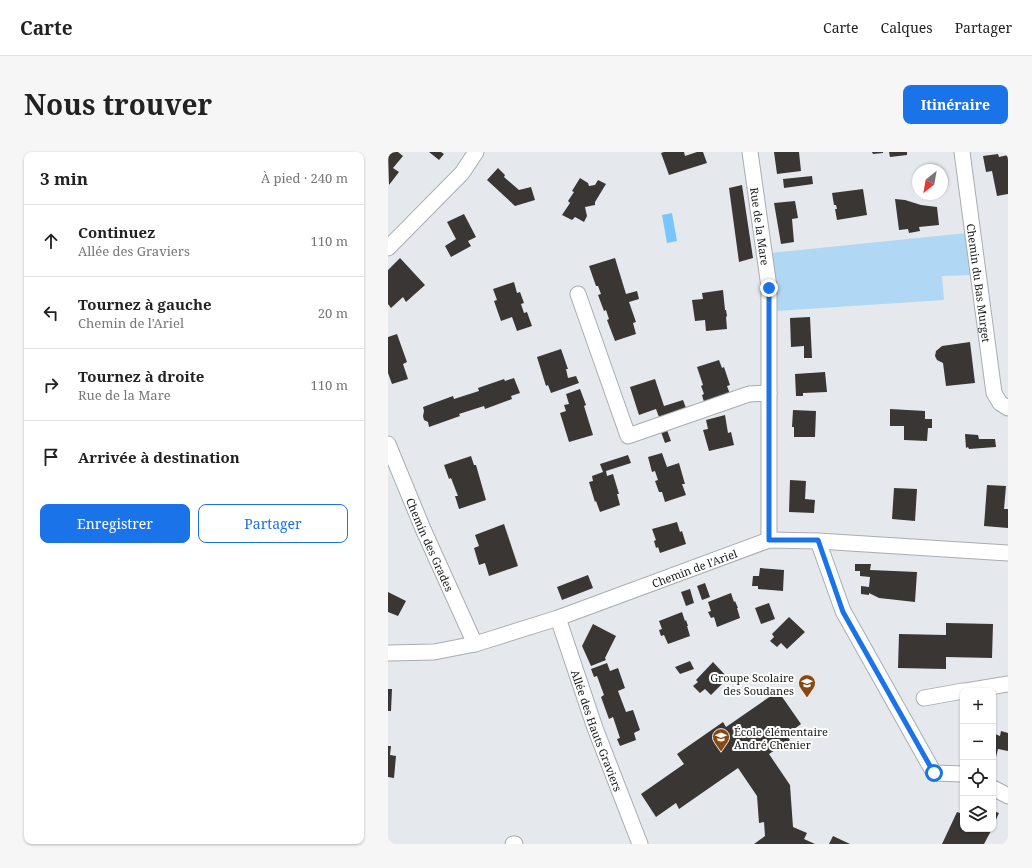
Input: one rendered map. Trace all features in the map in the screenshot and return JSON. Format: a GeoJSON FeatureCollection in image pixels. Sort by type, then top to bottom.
{"type":"FeatureCollection","features":[{"type":"Feature","properties":{"kind":"street"},"geometry":{"type":"LineString","coordinates":[[388,248],[462,173],[476,152]]}},
{"type":"Feature","properties":{"kind":"street","name":"Rue de la Mare"},"geometry":{"type":"LineString","coordinates":[[750,152],[769,288],[769,540]]}},
{"type":"Feature","properties":{"kind":"street","name":"Chemin du Bas Murget"},"geometry":{"type":"LineString","coordinates":[[962,152],[994,393],[1000,403],[1008,408]]}},
{"type":"Feature","properties":{"kind":"street"},"geometry":{"type":"LineString","coordinates":[[578,294],[628,436],[749,394],[769,393]]}},
{"type":"Feature","properties":{"kind":"street","name":"Chemin des Grades"},"geometry":{"type":"LineString","coordinates":[[388,444],[423,530],[474,644]]}},
{"type":"Feature","properties":{"kind":"street","name":"Chemin de l'Ariel"},"geometry":{"type":"LineString","coordinates":[[388,653],[434,652],[474,644],[558,618],[769,540],[818,540],[1008,553]]}},
{"type":"Feature","properties":{"kind":"street"},"geometry":{"type":"LineString","coordinates":[[818,540],[843,612],[934,773],[960,774]]}},
{"type":"Feature","properties":{"kind":"street","name":"Allée des Hauts Graviers"},"geometry":{"type":"LineString","coordinates":[[558,618],[595,728],[640,843]]}},
{"type":"Feature","properties":{"kind":"street"},"geometry":{"type":"LineString","coordinates":[[983,688],[1008,684]]}},
{"type":"Feature","properties":{"kind":"street"},"geometry":{"type":"LineString","coordinates":[[924,698],[960,692]]}},
{"type":"Feature","properties":{"kind":"street"},"geometry":{"type":"LineString","coordinates":[[996,790],[1008,796]]}},
{"type":"Feature","properties":{"kind":"shaded area"},"geometry":{"type":"Polygon","coordinates":[[[967,233],[973,275],[942,276],[944,300],[776,311],[770,253],[967,233]]]}},
{"type":"Feature","properties":{"kind":"water"},"geometry":{"type":"Polygon","coordinates":[[[672,213],[677,241],[667,243],[662,215],[672,213]]]}},
{"type":"Feature","properties":{"kind":"building"},"geometry":{"type":"Polygon","coordinates":[[[388,152],[398,152],[403,156],[393,168],[399,172],[389,185],[388,152]]]}},
{"type":"Feature","properties":{"kind":"building"},"geometry":{"type":"Polygon","coordinates":[[[429,152],[441,152],[444,154],[439,160],[429,152]]]}},
{"type":"Feature","properties":{"kind":"building"},"geometry":{"type":"Polygon","coordinates":[[[684,152],[685,156],[697,152],[703,152],[707,163],[669,175],[661,153],[684,152]]]}},
{"type":"Feature","properties":{"kind":"building"},"geometry":{"type":"Polygon","coordinates":[[[774,152],[799,152],[801,171],[777,174],[774,152]]]}},
{"type":"Feature","properties":{"kind":"building"},"geometry":{"type":"Polygon","coordinates":[[[872,152],[883,152],[883,153],[873,154],[872,152]]]}},
{"type":"Feature","properties":{"kind":"building"},"geometry":{"type":"Polygon","coordinates":[[[889,152],[907,152],[907,155],[890,157],[889,152]]]}},
{"type":"Feature","properties":{"kind":"building"},"geometry":{"type":"Polygon","coordinates":[[[998,154],[999,157],[1008,155],[1008,194],[997,196],[992,171],[986,172],[983,156],[998,154]]]}},
{"type":"Feature","properties":{"kind":"building"},"geometry":{"type":"Polygon","coordinates":[[[498,168],[505,175],[504,177],[519,190],[531,187],[535,200],[515,206],[487,180],[498,168]]]}},
{"type":"Feature","properties":{"kind":"building"},"geometry":{"type":"Polygon","coordinates":[[[812,176],[813,184],[784,188],[783,179],[812,176]]]}},
{"type":"Feature","properties":{"kind":"building"},"geometry":{"type":"Polygon","coordinates":[[[580,178],[588,183],[589,186],[595,185],[598,180],[606,184],[595,202],[595,205],[585,207],[587,216],[584,222],[575,217],[572,220],[562,215],[570,203],[568,201],[574,192],[572,191],[580,178]]]}},
{"type":"Feature","properties":{"kind":"building"},"geometry":{"type":"Polygon","coordinates":[[[742,185],[753,258],[739,262],[729,188],[742,185]]]}},
{"type":"Feature","properties":{"kind":"building"},"geometry":{"type":"Polygon","coordinates":[[[863,189],[867,215],[837,220],[835,209],[837,209],[836,205],[834,205],[832,193],[863,189]]]}},
{"type":"Feature","properties":{"kind":"building"},"geometry":{"type":"Polygon","coordinates":[[[895,199],[937,207],[939,225],[919,227],[920,231],[909,233],[908,229],[899,230],[895,199]]]}},
{"type":"Feature","properties":{"kind":"building"},"geometry":{"type":"Polygon","coordinates":[[[795,201],[798,218],[792,219],[794,242],[781,244],[774,203],[795,201]]]}},
{"type":"Feature","properties":{"kind":"building"},"geometry":{"type":"Polygon","coordinates":[[[464,214],[476,237],[468,241],[471,246],[451,257],[445,246],[456,239],[447,222],[464,214]]]}},
{"type":"Feature","properties":{"kind":"building"},"geometry":{"type":"Polygon","coordinates":[[[400,258],[425,285],[406,302],[403,297],[391,308],[388,304],[388,270],[400,258]]]}},
{"type":"Feature","properties":{"kind":"building"},"geometry":{"type":"Polygon","coordinates":[[[615,258],[626,294],[637,291],[639,299],[629,302],[636,322],[633,323],[636,334],[615,341],[607,320],[609,319],[606,310],[604,311],[598,295],[601,294],[598,286],[596,286],[589,266],[615,258]]]}},
{"type":"Feature","properties":{"kind":"building"},"geometry":{"type":"Polygon","coordinates":[[[514,282],[517,293],[520,292],[524,303],[521,304],[524,313],[527,312],[532,326],[517,331],[512,317],[501,321],[494,301],[497,300],[493,289],[514,282]]]}},
{"type":"Feature","properties":{"kind":"building"},"geometry":{"type":"Polygon","coordinates":[[[723,290],[727,316],[727,329],[706,331],[705,320],[695,321],[692,300],[703,299],[702,293],[723,290]]]}},
{"type":"Feature","properties":{"kind":"building"},"geometry":{"type":"Polygon","coordinates":[[[810,317],[812,358],[804,358],[804,346],[791,347],[790,318],[810,317]]]}},
{"type":"Feature","properties":{"kind":"building"},"geometry":{"type":"Polygon","coordinates":[[[397,334],[407,362],[403,364],[408,379],[392,384],[388,373],[388,337],[397,334]]]}},
{"type":"Feature","properties":{"kind":"building"},"geometry":{"type":"Polygon","coordinates":[[[970,342],[975,383],[946,386],[943,363],[937,360],[935,356],[936,351],[942,346],[970,342]]]}},
{"type":"Feature","properties":{"kind":"building"},"geometry":{"type":"Polygon","coordinates":[[[561,349],[568,369],[566,369],[568,378],[576,376],[579,383],[551,393],[548,385],[546,386],[537,357],[561,349]]]}},
{"type":"Feature","properties":{"kind":"building"},"geometry":{"type":"Polygon","coordinates":[[[719,360],[722,368],[724,367],[730,385],[727,386],[730,394],[704,402],[702,395],[704,394],[701,386],[703,385],[697,367],[719,360]]]}},
{"type":"Feature","properties":{"kind":"building"},"geometry":{"type":"Polygon","coordinates":[[[825,372],[827,392],[803,393],[803,396],[796,396],[795,374],[825,372]]]}},
{"type":"Feature","properties":{"kind":"building"},"geometry":{"type":"Polygon","coordinates":[[[514,378],[520,393],[511,396],[512,399],[485,409],[484,406],[459,414],[460,416],[429,427],[428,422],[424,420],[423,407],[453,396],[454,399],[479,391],[478,388],[504,379],[505,381],[514,378]]]}},
{"type":"Feature","properties":{"kind":"building"},"geometry":{"type":"Polygon","coordinates":[[[655,379],[664,406],[683,400],[686,408],[659,417],[656,409],[639,415],[630,387],[655,379]]]}},
{"type":"Feature","properties":{"kind":"building"},"geometry":{"type":"Polygon","coordinates":[[[580,389],[586,405],[584,406],[593,435],[569,442],[560,413],[566,411],[564,405],[569,404],[566,394],[580,389]]]}},
{"type":"Feature","properties":{"kind":"building"},"geometry":{"type":"Polygon","coordinates":[[[890,409],[925,411],[925,419],[932,419],[932,428],[928,428],[927,441],[904,440],[904,426],[890,426],[890,409]]]}},
{"type":"Feature","properties":{"kind":"building"},"geometry":{"type":"Polygon","coordinates":[[[793,410],[816,411],[815,437],[794,437],[794,427],[792,427],[793,410]]]}},
{"type":"Feature","properties":{"kind":"building"},"geometry":{"type":"Polygon","coordinates":[[[725,415],[728,433],[731,432],[734,445],[709,451],[703,430],[708,429],[706,420],[725,415]]]}},
{"type":"Feature","properties":{"kind":"building"},"geometry":{"type":"Polygon","coordinates":[[[667,430],[671,441],[665,443],[661,432],[667,430]]]}},
{"type":"Feature","properties":{"kind":"building"},"geometry":{"type":"Polygon","coordinates":[[[965,434],[978,435],[979,439],[995,439],[996,447],[966,448],[965,434]]]}},
{"type":"Feature","properties":{"kind":"building"},"geometry":{"type":"Polygon","coordinates":[[[662,453],[667,467],[679,463],[685,484],[682,484],[686,495],[665,502],[662,492],[659,492],[655,481],[658,480],[655,471],[652,472],[648,457],[662,453]]]}},
{"type":"Feature","properties":{"kind":"building"},"geometry":{"type":"Polygon","coordinates":[[[628,455],[631,463],[606,471],[607,476],[613,474],[619,494],[617,494],[620,505],[600,512],[596,501],[595,502],[589,482],[593,481],[592,476],[603,472],[600,464],[628,455]]]}},
{"type":"Feature","properties":{"kind":"building"},"geometry":{"type":"Polygon","coordinates":[[[471,456],[474,465],[476,465],[486,500],[459,509],[455,496],[458,496],[451,478],[449,479],[444,465],[471,456]]]}},
{"type":"Feature","properties":{"kind":"building"},"geometry":{"type":"Polygon","coordinates":[[[790,480],[806,481],[805,499],[815,500],[814,513],[789,512],[790,480]]]}},
{"type":"Feature","properties":{"kind":"building"},"geometry":{"type":"Polygon","coordinates":[[[987,485],[1006,486],[1004,509],[1008,509],[1008,528],[984,526],[987,485]]]}},
{"type":"Feature","properties":{"kind":"building"},"geometry":{"type":"Polygon","coordinates":[[[894,488],[917,489],[915,521],[892,519],[894,488]]]}},
{"type":"Feature","properties":{"kind":"building"},"geometry":{"type":"Polygon","coordinates":[[[677,522],[680,532],[682,531],[686,544],[660,553],[658,547],[656,548],[654,541],[656,540],[652,529],[677,522]]]}},
{"type":"Feature","properties":{"kind":"building"},"geometry":{"type":"Polygon","coordinates":[[[504,524],[518,566],[489,576],[485,563],[479,565],[474,548],[479,546],[475,535],[504,524]]]}},
{"type":"Feature","properties":{"kind":"building"},"geometry":{"type":"Polygon","coordinates":[[[855,564],[871,564],[870,570],[917,572],[915,602],[879,598],[869,593],[869,595],[861,594],[861,586],[869,587],[870,577],[860,576],[860,571],[855,571],[855,564]]]}},
{"type":"Feature","properties":{"kind":"building"},"geometry":{"type":"Polygon","coordinates":[[[760,568],[784,570],[783,591],[758,589],[758,586],[752,586],[753,576],[759,576],[760,568]]]}},
{"type":"Feature","properties":{"kind":"building"},"geometry":{"type":"Polygon","coordinates":[[[588,575],[593,588],[562,600],[557,587],[588,575]]]}},
{"type":"Feature","properties":{"kind":"building"},"geometry":{"type":"Polygon","coordinates":[[[705,583],[710,597],[702,600],[697,586],[705,583]]]}},
{"type":"Feature","properties":{"kind":"building"},"geometry":{"type":"Polygon","coordinates":[[[690,589],[694,603],[686,606],[681,592],[690,589]]]}},
{"type":"Feature","properties":{"kind":"building"},"geometry":{"type":"Polygon","coordinates":[[[388,592],[406,601],[398,616],[388,612],[388,592]]]}},
{"type":"Feature","properties":{"kind":"building"},"geometry":{"type":"Polygon","coordinates":[[[731,593],[738,608],[740,618],[717,627],[714,617],[711,618],[708,612],[711,611],[708,602],[731,593]]]}},
{"type":"Feature","properties":{"kind":"building"},"geometry":{"type":"Polygon","coordinates":[[[769,603],[775,619],[761,624],[755,608],[769,603]]]}},
{"type":"Feature","properties":{"kind":"building"},"geometry":{"type":"Polygon","coordinates":[[[682,612],[688,626],[690,636],[668,644],[664,635],[661,636],[659,630],[662,629],[659,621],[682,612]]]}},
{"type":"Feature","properties":{"kind":"building"},"geometry":{"type":"Polygon","coordinates":[[[789,617],[805,632],[787,649],[781,643],[777,647],[770,641],[774,637],[772,634],[789,617]]]}},
{"type":"Feature","properties":{"kind":"building"},"geometry":{"type":"Polygon","coordinates":[[[946,623],[993,624],[992,658],[946,657],[946,669],[898,668],[899,634],[946,635],[946,623]]]}},
{"type":"Feature","properties":{"kind":"building"},"geometry":{"type":"Polygon","coordinates":[[[593,624],[616,636],[605,658],[606,660],[591,666],[582,646],[593,624]]]}},
{"type":"Feature","properties":{"kind":"building"},"geometry":{"type":"Polygon","coordinates":[[[690,661],[694,669],[680,674],[675,667],[690,661]]]}},
{"type":"Feature","properties":{"kind":"building"},"geometry":{"type":"Polygon","coordinates":[[[713,662],[728,678],[711,695],[705,689],[700,693],[693,686],[698,682],[696,680],[713,662]]]}},
{"type":"Feature","properties":{"kind":"building"},"geometry":{"type":"Polygon","coordinates":[[[607,663],[610,671],[618,668],[625,688],[618,691],[626,712],[633,710],[640,730],[634,733],[636,740],[620,746],[617,739],[620,738],[613,717],[609,719],[601,697],[604,695],[597,676],[594,677],[591,669],[607,663]]]}},
{"type":"Feature","properties":{"kind":"building"},"geometry":{"type":"Polygon","coordinates":[[[388,689],[392,689],[391,711],[388,711],[388,689]]]}},
{"type":"Feature","properties":{"kind":"building"},"geometry":{"type":"Polygon","coordinates":[[[778,691],[801,724],[786,735],[790,740],[769,754],[790,785],[793,827],[807,833],[804,839],[815,844],[754,844],[765,836],[764,822],[759,823],[757,796],[738,768],[679,809],[676,803],[656,817],[641,794],[684,764],[677,754],[723,722],[726,727],[778,691]]]}},
{"type":"Feature","properties":{"kind":"building"},"geometry":{"type":"Polygon","coordinates":[[[1001,731],[1008,733],[1008,751],[998,749],[996,757],[996,734],[1000,736],[1001,731]]]}},
{"type":"Feature","properties":{"kind":"building"},"geometry":{"type":"Polygon","coordinates":[[[388,746],[391,746],[390,755],[396,756],[394,778],[388,777],[388,746]]]}},
{"type":"Feature","properties":{"kind":"building"},"geometry":{"type":"Polygon","coordinates":[[[957,812],[960,813],[960,832],[990,832],[984,844],[942,844],[957,812]]]}},
{"type":"Feature","properties":{"kind":"building"},"geometry":{"type":"Polygon","coordinates":[[[996,812],[999,813],[996,820],[996,812]]]}},
{"type":"Feature","properties":{"kind":"building"},"geometry":{"type":"Polygon","coordinates":[[[833,836],[850,844],[829,844],[833,836]]]}},
{"type":"Feature","properties":{"kind":"place","name":"Groupe Scolaire des Soudanes"},"geometry":{"type":"Point","coordinates":[807,698]}},
{"type":"Feature","properties":{"kind":"place","name":"École élémentaire André Chenier"},"geometry":{"type":"Point","coordinates":[721,752]}},
{"type":"Feature","properties":{"kind":"route"},"geometry":{"type":"LineString","coordinates":[[769,288],[769,540],[818,540],[843,612],[934,773]]}}]}
